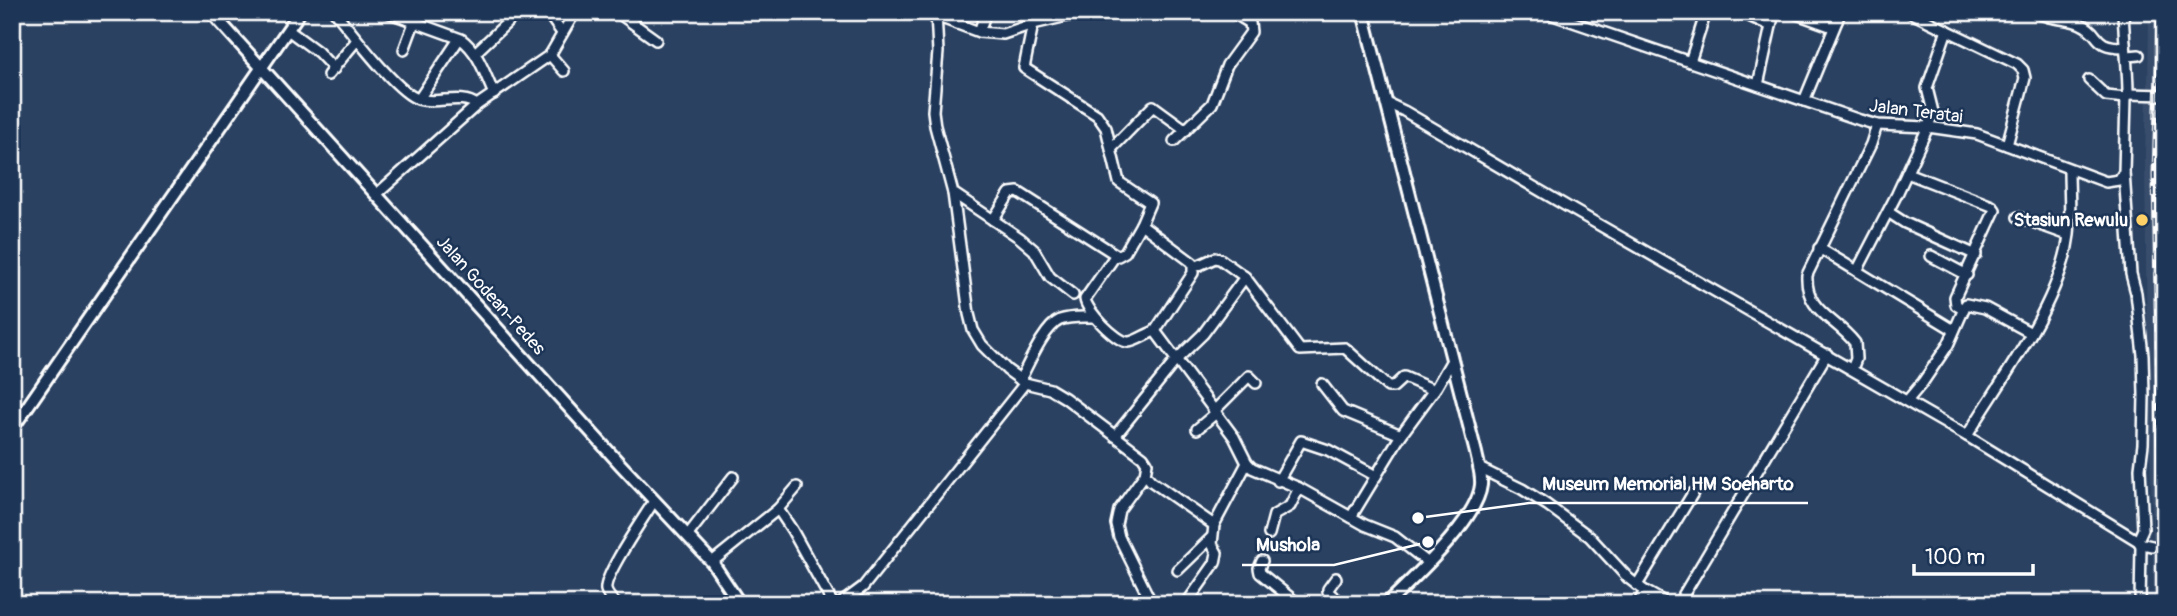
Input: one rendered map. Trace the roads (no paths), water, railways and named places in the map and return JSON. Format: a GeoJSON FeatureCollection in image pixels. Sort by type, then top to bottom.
{"type":"FeatureCollection","features":[{"type":"Feature","properties":{"kind":"street","name":"Jalan Godean-Pedes"},"geometry":{"type":"LineString","coordinates":[[211,12],[654,501],[688,535],[712,562],[740,604]]}},
{"type":"Feature","properties":{"kind":"street"},"geometry":{"type":"LineString","coordinates":[[12,429],[300,12]]}},
{"type":"Feature","properties":{"kind":"street"},"geometry":{"type":"LineString","coordinates":[[335,12],[357,40],[410,95],[428,101],[470,100],[477,105]]}},
{"type":"Feature","properties":{"kind":"street"},"geometry":{"type":"LineString","coordinates":[[387,12],[469,45],[495,94]]}},
{"type":"Feature","properties":{"kind":"street"},"geometry":{"type":"LineString","coordinates":[[404,50],[418,12]]}},
{"type":"Feature","properties":{"kind":"street"},"geometry":{"type":"LineString","coordinates":[[547,12],[562,33]]}},
{"type":"Feature","properties":{"kind":"street"},"geometry":{"type":"LineString","coordinates":[[377,194],[477,105],[550,55],[575,12]]}},
{"type":"Feature","properties":{"kind":"street"},"geometry":{"type":"LineString","coordinates":[[617,12],[656,40]]}},
{"type":"Feature","properties":{"kind":"street"},"geometry":{"type":"LineString","coordinates":[[979,32],[986,12]]}},
{"type":"Feature","properties":{"kind":"street"},"geometry":{"type":"LineString","coordinates":[[1084,12],[1003,34],[979,32],[936,14],[938,52],[933,111],[953,193],[969,314],[973,330],[982,345],[1022,382],[1050,389],[1065,398],[1143,457],[1147,463],[1145,474],[1119,510],[1116,524],[1119,537],[1152,604]]}},
{"type":"Feature","properties":{"kind":"street"},"geometry":{"type":"LineString","coordinates":[[1174,141],[1212,104],[1227,65],[1251,32],[1250,23],[1232,12]]}},
{"type":"Feature","properties":{"kind":"street"},"geometry":{"type":"LineString","coordinates":[[1363,12],[1481,482],[1473,507],[1461,527],[1387,604]]}},
{"type":"Feature","properties":{"kind":"street","name":"Jalan Teratai"},"geometry":{"type":"LineString","coordinates":[[1544,12],[1562,15],[1690,62],[1877,125],[1928,127],[1977,134],[2069,170],[2111,183],[2119,180],[2124,172]]}},
{"type":"Feature","properties":{"kind":"street"},"geometry":{"type":"LineString","coordinates":[[1690,62],[1706,12]]}},
{"type":"Feature","properties":{"kind":"street"},"geometry":{"type":"LineString","coordinates":[[1740,12],[1771,26]]}},
{"type":"Feature","properties":{"kind":"street"},"geometry":{"type":"LineString","coordinates":[[1758,85],[1774,12]]}},
{"type":"Feature","properties":{"kind":"street"},"geometry":{"type":"LineString","coordinates":[[1791,12],[1827,26],[1832,26],[1838,17]]}},
{"type":"Feature","properties":{"kind":"street"},"geometry":{"type":"LineString","coordinates":[[1909,12],[2017,64],[2023,70],[2025,78],[2007,145]]}},
{"type":"Feature","properties":{"kind":"street"},"geometry":{"type":"LineString","coordinates":[[2037,12],[2045,17],[2054,16],[2079,23],[2086,26],[2102,43],[2139,55]]}},
{"type":"Feature","properties":{"kind":"street"},"geometry":{"type":"LineString","coordinates":[[2123,12],[2127,96],[2124,172],[2131,274],[2136,293],[2143,355],[2143,444],[2140,468],[2144,545],[2139,556],[2140,604]]}},
{"type":"Feature","properties":{"kind":"street"},"geometry":{"type":"LineString","coordinates":[[1804,101],[1838,17]]}},
{"type":"Feature","properties":{"kind":"street"},"geometry":{"type":"LineString","coordinates":[[475,53],[511,19]]}},
{"type":"Feature","properties":{"kind":"street"},"geometry":{"type":"LineString","coordinates":[[993,220],[1010,193],[1018,191],[1115,256],[1121,256],[1142,224],[1150,203],[1119,182],[1106,128],[1097,115],[1024,68],[1033,24]]}},
{"type":"Feature","properties":{"kind":"street"},"geometry":{"type":"LineString","coordinates":[[288,30],[318,52],[331,72],[357,40]]}},
{"type":"Feature","properties":{"kind":"street"},"geometry":{"type":"LineString","coordinates":[[1857,271],[1928,127],[1933,112],[1927,88],[1947,30]]}},
{"type":"Feature","properties":{"kind":"street"},"geometry":{"type":"LineString","coordinates":[[419,99],[459,39]]}},
{"type":"Feature","properties":{"kind":"street"},"geometry":{"type":"LineString","coordinates":[[550,55],[564,71]]}},
{"type":"Feature","properties":{"kind":"street"},"geometry":{"type":"LineString","coordinates":[[2089,80],[2110,98],[2165,95]]}},
{"type":"Feature","properties":{"kind":"street"},"geometry":{"type":"LineString","coordinates":[[1387,103],[1827,354],[2144,545]]}},
{"type":"Feature","properties":{"kind":"street"},"geometry":{"type":"LineString","coordinates":[[1111,149],[1153,106],[1186,130]]}},
{"type":"Feature","properties":{"kind":"street"},"geometry":{"type":"LineString","coordinates":[[1852,369],[1856,359],[1854,342],[1811,301],[1807,275],[1871,145],[1877,125]]}},
{"type":"Feature","properties":{"kind":"street"},"geometry":{"type":"LineString","coordinates":[[1967,436],[2031,333],[2055,284],[2068,235],[2069,170]]}},
{"type":"Feature","properties":{"kind":"street"},"geometry":{"type":"LineString","coordinates":[[1907,173],[1994,208],[1994,214],[1955,302],[1963,309]]}},
{"type":"Feature","properties":{"kind":"street"},"geometry":{"type":"LineString","coordinates":[[953,193],[1034,250],[1050,277],[1073,295]]}},
{"type":"Feature","properties":{"kind":"street"},"geometry":{"type":"LineString","coordinates":[[1888,212],[1905,223],[1976,255]]}},
{"type":"Feature","properties":{"kind":"street"},"geometry":{"type":"LineString","coordinates":[[2018,217],[2068,235]]}},
{"type":"Feature","properties":{"kind":"street"},"geometry":{"type":"LineString","coordinates":[[1115,256],[1085,299],[1086,307],[1124,342],[1131,342],[1155,331],[1195,267],[1194,263],[1176,248],[1142,224]]}},
{"type":"Feature","properties":{"kind":"street"},"geometry":{"type":"LineString","coordinates":[[1819,248],[1954,330]]}},
{"type":"Feature","properties":{"kind":"street"},"geometry":{"type":"LineString","coordinates":[[1931,256],[1966,275]]}},
{"type":"Feature","properties":{"kind":"street"},"geometry":{"type":"LineString","coordinates":[[1195,267],[1215,258],[1220,259],[1245,277],[1300,350],[1345,348],[1388,387],[1393,387],[1404,377],[1434,390]]}},
{"type":"Feature","properties":{"kind":"street"},"geometry":{"type":"LineString","coordinates":[[1115,436],[1177,359],[1203,334],[1245,277]]}},
{"type":"Feature","properties":{"kind":"street"},"geometry":{"type":"LineString","coordinates":[[1907,401],[1934,368],[1948,345],[1966,304],[1975,304],[2031,333]]}},
{"type":"Feature","properties":{"kind":"street"},"geometry":{"type":"LineString","coordinates":[[840,604],[863,587],[1022,382],[1041,342],[1055,323],[1069,318],[1094,317]]}},
{"type":"Feature","properties":{"kind":"street"},"geometry":{"type":"LineString","coordinates":[[1155,331],[1234,437],[1247,463],[1260,473],[1299,488],[1365,526],[1395,537],[1427,562]]}},
{"type":"Feature","properties":{"kind":"street"},"geometry":{"type":"LineString","coordinates":[[1678,604],[1827,354]]}},
{"type":"Feature","properties":{"kind":"street"},"geometry":{"type":"LineString","coordinates":[[1351,517],[1401,435],[1452,360]]}},
{"type":"Feature","properties":{"kind":"street"},"geometry":{"type":"LineString","coordinates":[[1198,429],[1249,376],[1256,383]]}},
{"type":"Feature","properties":{"kind":"street"},"geometry":{"type":"LineString","coordinates":[[1322,384],[1343,411],[1401,435]]}},
{"type":"Feature","properties":{"kind":"street"},"geometry":{"type":"LineString","coordinates":[[1278,481],[1301,441],[1328,450],[1376,476]]}},
{"type":"Feature","properties":{"kind":"street"},"geometry":{"type":"LineString","coordinates":[[1186,604],[1217,558],[1212,537],[1214,525],[1247,463]]}},
{"type":"Feature","properties":{"kind":"street"},"geometry":{"type":"LineString","coordinates":[[1479,468],[1522,489],[1590,537],[1615,566],[1641,588],[1668,604]]}},
{"type":"Feature","properties":{"kind":"street"},"geometry":{"type":"LineString","coordinates":[[1145,474],[1214,525]]}},
{"type":"Feature","properties":{"kind":"street"},"geometry":{"type":"LineString","coordinates":[[688,535],[733,477]]}},
{"type":"Feature","properties":{"kind":"street"},"geometry":{"type":"LineString","coordinates":[[712,562],[778,509],[797,487]]}},
{"type":"Feature","properties":{"kind":"street"},"geometry":{"type":"LineString","coordinates":[[1269,534],[1274,515],[1290,506],[1299,488]]}},
{"type":"Feature","properties":{"kind":"street"},"geometry":{"type":"LineString","coordinates":[[1638,604],[1641,588],[1693,493]]}},
{"type":"Feature","properties":{"kind":"street"},"geometry":{"type":"LineString","coordinates":[[616,604],[608,596],[606,582],[654,501]]}},
{"type":"Feature","properties":{"kind":"street"},"geometry":{"type":"LineString","coordinates":[[778,509],[833,604]]}},
{"type":"Feature","properties":{"kind":"street"},"geometry":{"type":"LineString","coordinates":[[1178,570],[1212,537]]}},
{"type":"Feature","properties":{"kind":"street"},"geometry":{"type":"LineString","coordinates":[[1262,561],[1260,573],[1298,604]]}},
{"type":"Feature","properties":{"kind":"street"},"geometry":{"type":"LineString","coordinates":[[1336,578],[1328,592],[1342,604]]}},
{"type":"Feature","properties":{"kind":"tunnel"},"geometry":{"type":"LineString","coordinates":[[2152,546],[2165,546]]}},
{"type":"Feature","properties":{"kind":"railway"},"geometry":{"type":"LineString","coordinates":[[2159,12],[2154,174],[2161,604]]}},
{"type":"Feature","properties":{"kind":"place","name":"Stasiun Rewulu"},"geometry":{"type":"Point","coordinates":[2142,220]}},
{"type":"Feature","properties":{"kind":"place","name":"Museum Memorial HM Soeharto"},"geometry":{"type":"Point","coordinates":[1418,518]}},
{"type":"Feature","properties":{"kind":"place","name":"Mushola"},"geometry":{"type":"Point","coordinates":[1428,542]}}]}
